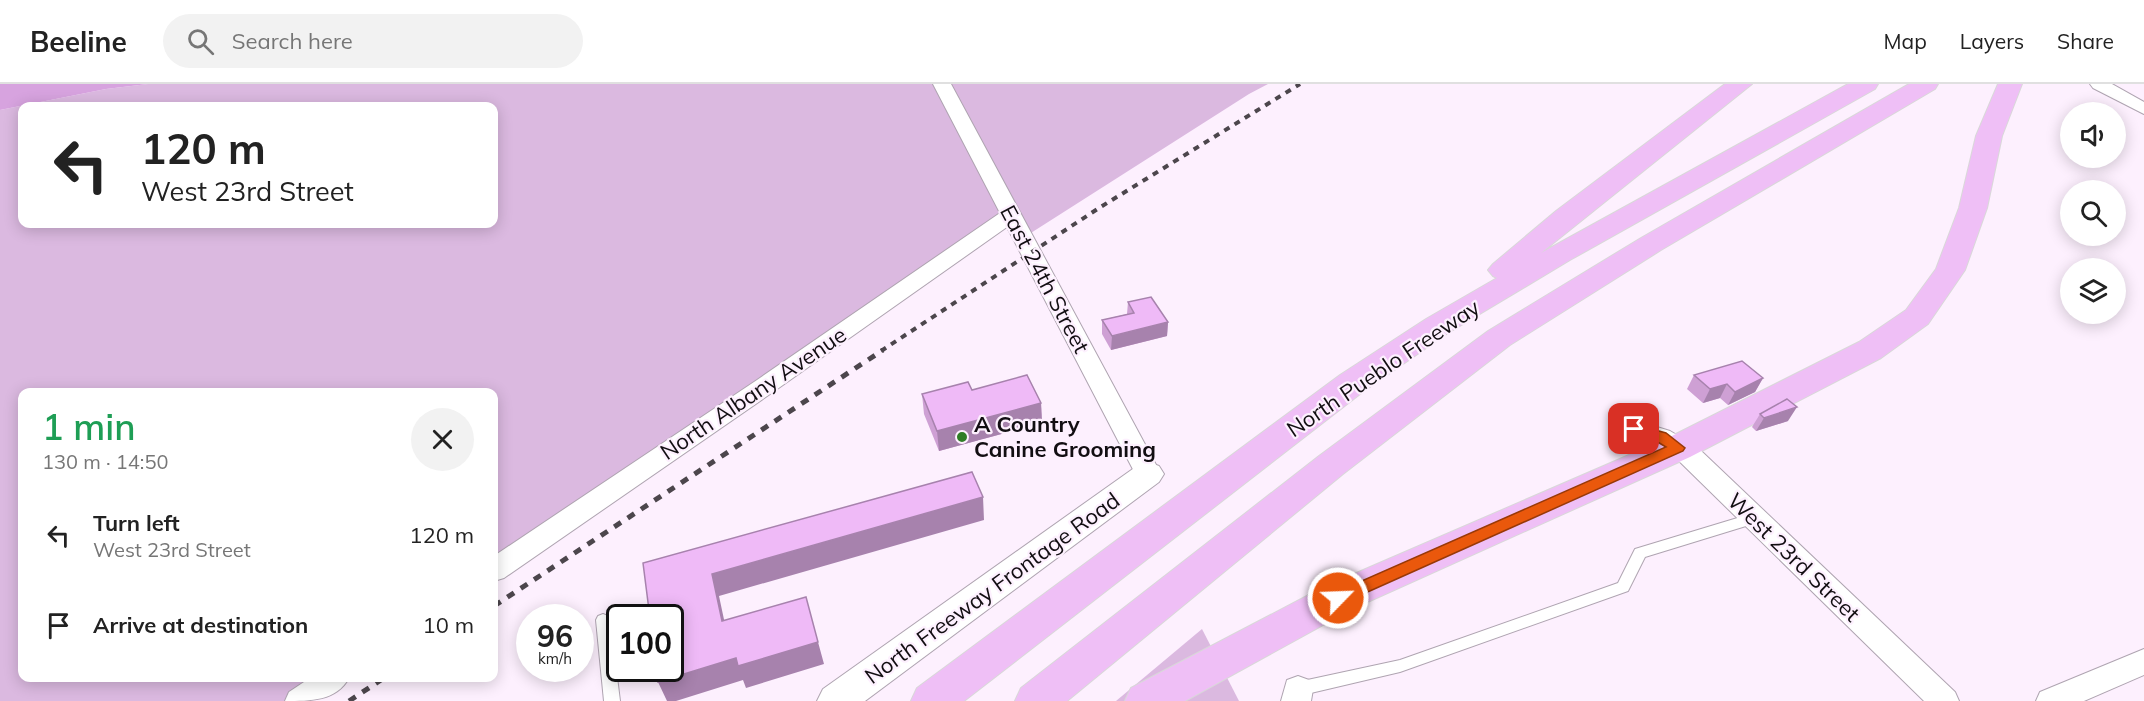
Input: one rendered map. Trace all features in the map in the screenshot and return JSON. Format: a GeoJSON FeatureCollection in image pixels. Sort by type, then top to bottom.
{"type":"FeatureCollection","features":[{"type":"Feature","properties":{"kind":"highway"},"geometry":{"type":"LineString","coordinates":[[1437,326],[1566,217],[1740,84]]}},
{"type":"Feature","properties":{"kind":"highway","name":"North Pueblo Freeway"},"geometry":{"type":"LineString","coordinates":[[932,701],[1352,382],[1437,326],[1560,254],[1866,84]]}},
{"type":"Feature","properties":{"kind":"highway","name":"North Pueblo Freeway"},"geometry":{"type":"LineString","coordinates":[[1036,701],[1331,465],[1499,338],[1651,244],[1926,84]]}},
{"type":"Feature","properties":{"kind":"highway"},"geometry":{"type":"LineString","coordinates":[[1146,701],[1338,598],[1678,448],[1870,350],[1917,317],[1950,270],[1972,208],[1989,136],[2010,84]]}},
{"type":"Feature","properties":{"kind":"street","name":"East 24th Street"},"geometry":{"type":"LineString","coordinates":[[942,84],[1148,474]]}},
{"type":"Feature","properties":{"kind":"street"},"geometry":{"type":"LineString","coordinates":[[2099,84],[2144,109]]}},
{"type":"Feature","properties":{"kind":"street","name":"North Albany Avenue"},"geometry":{"type":"LineString","coordinates":[[498,567],[765,386],[1010,215]]}},
{"type":"Feature","properties":{"kind":"street","name":"West 23rd Street"},"geometry":{"type":"LineString","coordinates":[[1634,429],[1661,437],[1688,454],[1944,701]]}},
{"type":"Feature","properties":{"kind":"street","name":"North Freeway Frontage Road"},"geometry":{"type":"LineString","coordinates":[[836,701],[1148,474]]}},
{"type":"Feature","properties":{"kind":"street"},"geometry":{"type":"LineString","coordinates":[[2051,701],[2144,662]]}},
{"type":"Feature","properties":{"kind":"street"},"geometry":{"type":"LineString","coordinates":[[300,701],[328,682]]}},
{"type":"Feature","properties":{"kind":"lane"},"geometry":{"type":"LineString","coordinates":[[1297,695],[1400,666],[1623,587],[1640,553],[1754,518]]}},
{"type":"Feature","properties":{"kind":"lane"},"geometry":{"type":"LineString","coordinates":[[603,620],[612,701]]}},
{"type":"Feature","properties":{"kind":"shaded area"},"geometry":{"type":"Polygon","coordinates":[[[0,84],[148,84],[106,89],[40,102],[18,102],[18,106],[0,110],[0,84]]]}},
{"type":"Feature","properties":{"kind":"shaded area"},"geometry":{"type":"Polygon","coordinates":[[[148,84],[1268,84],[1023,238],[1011,215],[498,567],[498,388],[18,388],[18,682],[328,682],[300,701],[0,701],[0,110],[18,106],[18,228],[498,228],[498,102],[40,102],[106,89],[148,84]]]}},
{"type":"Feature","properties":{"kind":"shaded area"},"geometry":{"type":"Polygon","coordinates":[[[1202,629],[1239,701],[1116,701],[1202,629]]]}},
{"type":"Feature","properties":{"kind":"building"},"geometry":{"type":"Polygon","coordinates":[[[1151,297],[1168,322],[1112,336],[1102,320],[1134,313],[1128,302],[1151,297]]]}},
{"type":"Feature","properties":{"kind":"building"},"geometry":{"type":"Polygon","coordinates":[[[1742,361],[1763,378],[1735,392],[1727,384],[1710,389],[1694,375],[1742,361]]]}},
{"type":"Feature","properties":{"kind":"building"},"geometry":{"type":"Polygon","coordinates":[[[1027,375],[1041,403],[937,431],[922,394],[968,382],[972,390],[1027,375]]]}},
{"type":"Feature","properties":{"kind":"building"},"geometry":{"type":"Polygon","coordinates":[[[1787,399],[1797,407],[1764,418],[1760,414],[1787,399]]]}},
{"type":"Feature","properties":{"kind":"building"},"geometry":{"type":"Polygon","coordinates":[[[972,472],[983,497],[712,574],[722,621],[806,597],[818,642],[738,666],[736,658],[684,674],[684,604],[648,604],[643,563],[972,472]]]}},
{"type":"Feature","properties":{"kind":"railway"},"geometry":{"type":"LineString","coordinates":[[881,351],[1099,208],[1300,84]]}},
{"type":"Feature","properties":{"kind":"railway"},"geometry":{"type":"LineString","coordinates":[[498,603],[883,350]]}},
{"type":"Feature","properties":{"kind":"railway"},"geometry":{"type":"LineString","coordinates":[[349,701],[378,682]]}},
{"type":"Feature","properties":{"kind":"place","name":"A Country Canine Grooming"},"geometry":{"type":"Point","coordinates":[962,437]}},
{"type":"Feature","properties":{"kind":"route"},"geometry":{"type":"LineString","coordinates":[[1338,598],[1678,448],[1661,437],[1634,429]]}}]}
